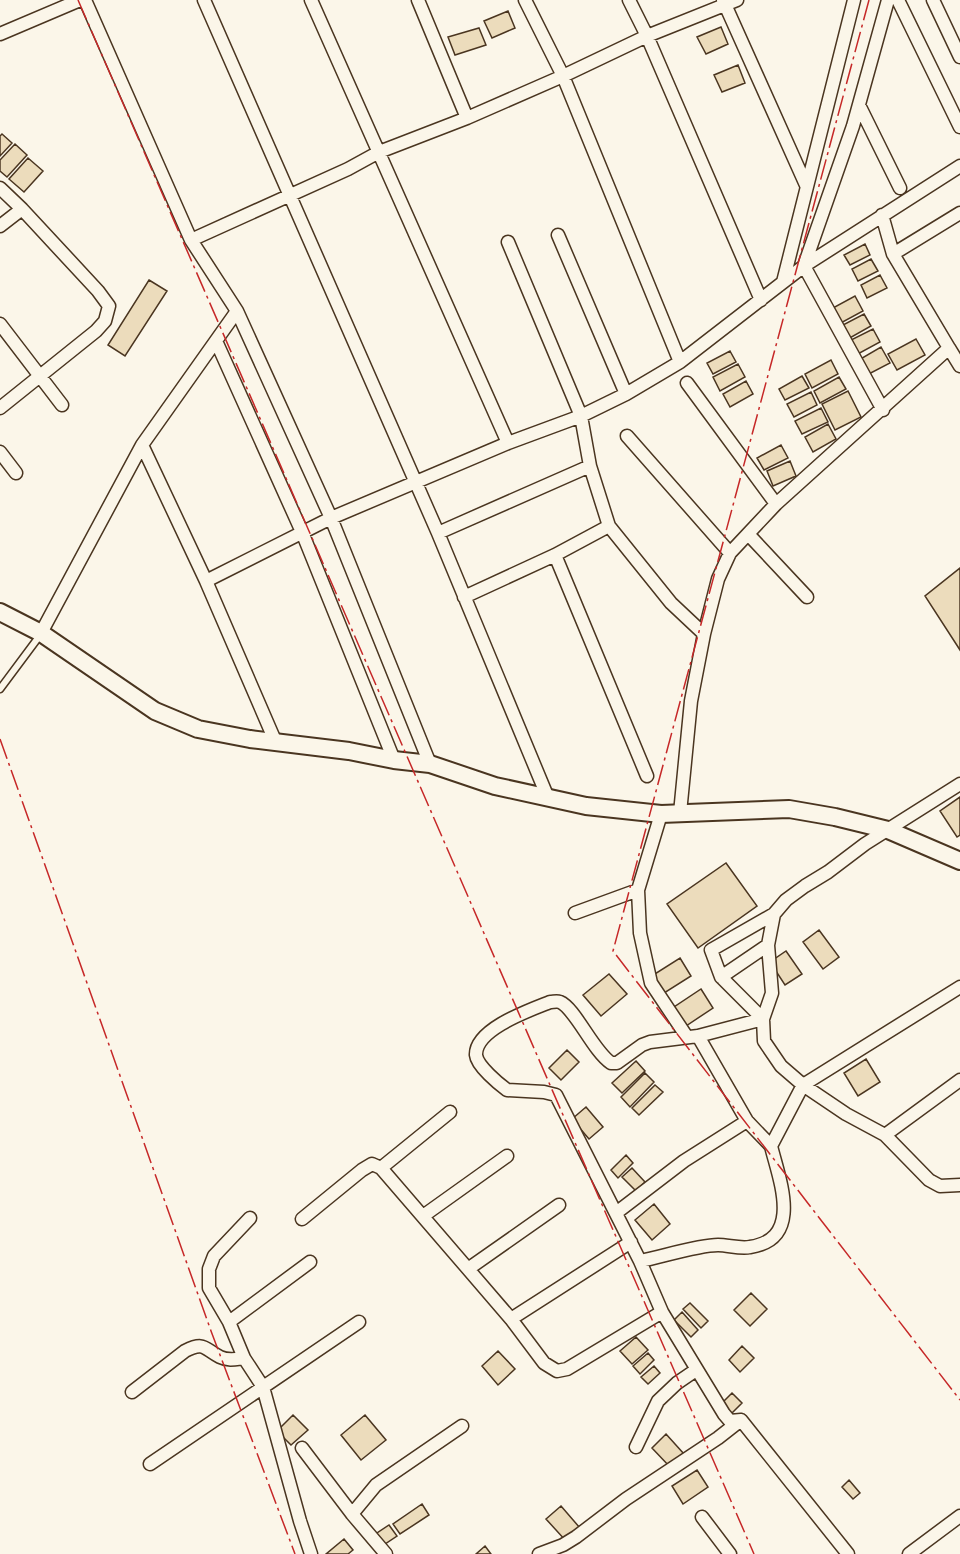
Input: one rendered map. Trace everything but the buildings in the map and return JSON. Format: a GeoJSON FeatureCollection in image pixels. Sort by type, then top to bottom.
{"type":"FeatureCollection","features":[{"type":"Feature","properties":{"kind":"street"},"geometry":{"type":"LineString","coordinates":[[0,34],[80,0]]}},
{"type":"Feature","properties":{"kind":"street"},"geometry":{"type":"LineString","coordinates":[[86,0],[191,240],[237,311],[332,519],[430,764]]}},
{"type":"Feature","properties":{"kind":"street"},"geometry":{"type":"LineString","coordinates":[[204,0],[438,533],[548,798]]}},
{"type":"Feature","properties":{"kind":"street"},"geometry":{"type":"LineString","coordinates":[[311,0],[508,443]]}},
{"type":"Feature","properties":{"kind":"street"},"geometry":{"type":"LineString","coordinates":[[418,0],[467,118]]}},
{"type":"Feature","properties":{"kind":"street"},"geometry":{"type":"LineString","coordinates":[[525,0],[563,76],[680,362]]}},
{"type":"Feature","properties":{"kind":"street"},"geometry":{"type":"LineString","coordinates":[[629,0],[761,300]]}},
{"type":"Feature","properties":{"kind":"street"},"geometry":{"type":"LineString","coordinates":[[783,282],[854,0]]}},
{"type":"Feature","properties":{"kind":"street"},"geometry":{"type":"LineString","coordinates":[[883,410],[804,267],[859,105],[888,0]]}},
{"type":"Feature","properties":{"kind":"street"},"geometry":{"type":"LineString","coordinates":[[898,0],[960,127]]}},
{"type":"Feature","properties":{"kind":"street"},"geometry":{"type":"LineString","coordinates":[[933,0],[960,57]]}},
{"type":"Feature","properties":{"kind":"street"},"geometry":{"type":"LineString","coordinates":[[191,240],[379,152],[467,118],[646,36],[728,2],[806,185]]}},
{"type":"Feature","properties":{"kind":"street"},"geometry":{"type":"LineString","coordinates":[[859,105],[900,188]]}},
{"type":"Feature","properties":{"kind":"street"},"geometry":{"type":"LineString","coordinates":[[206,581],[302,532],[508,443],[581,416],[626,394],[680,362],[804,267],[960,166]]}},
{"type":"Feature","properties":{"kind":"street"},"geometry":{"type":"LineString","coordinates":[[0,188],[98,291],[109,306],[105,321],[96,331],[0,408]]}},
{"type":"Feature","properties":{"kind":"street"},"geometry":{"type":"LineString","coordinates":[[0,226],[22,209]]}},
{"type":"Feature","properties":{"kind":"street"},"geometry":{"type":"LineString","coordinates":[[893,254],[960,213]]}},
{"type":"Feature","properties":{"kind":"street"},"geometry":{"type":"LineString","coordinates":[[882,215],[893,254],[960,366]]}},
{"type":"Feature","properties":{"kind":"street"},"geometry":{"type":"LineString","coordinates":[[558,235],[626,394]]}},
{"type":"Feature","properties":{"kind":"street"},"geometry":{"type":"LineString","coordinates":[[508,242],[581,416],[590,466],[609,526],[671,603],[704,634]]}},
{"type":"Feature","properties":{"kind":"street"},"geometry":{"type":"LineString","coordinates":[[41,633],[142,445],[237,311]]}},
{"type":"Feature","properties":{"kind":"street"},"geometry":{"type":"LineString","coordinates":[[0,324],[62,405]]}},
{"type":"Feature","properties":{"kind":"street"},"geometry":{"type":"LineString","coordinates":[[216,341],[302,532],[394,760]]}},
{"type":"Feature","properties":{"kind":"street"},"geometry":{"type":"LineString","coordinates":[[680,813],[692,701],[704,634],[718,579],[730,553],[776,504],[883,410],[949,348]]}},
{"type":"Feature","properties":{"kind":"street"},"geometry":{"type":"LineString","coordinates":[[687,383],[776,504]]}},
{"type":"Feature","properties":{"kind":"street"},"geometry":{"type":"LineString","coordinates":[[627,436],[730,553]]}},
{"type":"Feature","properties":{"kind":"street"},"geometry":{"type":"LineString","coordinates":[[142,445],[206,581],[276,743]]}},
{"type":"Feature","properties":{"kind":"street"},"geometry":{"type":"LineString","coordinates":[[0,452],[16,473]]}},
{"type":"Feature","properties":{"kind":"street"},"geometry":{"type":"LineString","coordinates":[[438,533],[590,466]]}},
{"type":"Feature","properties":{"kind":"street"},"geometry":{"type":"LineString","coordinates":[[464,597],[555,555],[609,526]]}},
{"type":"Feature","properties":{"kind":"street"},"geometry":{"type":"LineString","coordinates":[[748,534],[807,597]]}},
{"type":"Feature","properties":{"kind":"street"},"geometry":{"type":"LineString","coordinates":[[555,555],[647,776]]}},
{"type":"Feature","properties":{"kind":"street"},"geometry":{"type":"LineString","coordinates":[[0,612],[41,633],[155,711],[198,729],[276,743],[350,751],[394,760],[430,764],[495,786],[586,806],[661,814],[789,809],[888,830],[960,861]]}},
{"type":"Feature","properties":{"kind":"street"},"geometry":{"type":"LineString","coordinates":[[764,1019],[720,977],[711,950],[774,914],[786,900],[805,886],[960,784]]}},
{"type":"Feature","properties":{"kind":"street"},"geometry":{"type":"LineString","coordinates":[[640,1261],[716,1245],[750,1247],[769,1241],[779,1230],[785,1215],[771,1146],[747,1121],[693,1036],[649,979],[640,933],[638,890],[661,814]]}},
{"type":"Feature","properties":{"kind":"street"},"geometry":{"type":"LineString","coordinates":[[575,913],[638,890]]}},
{"type":"Feature","properties":{"kind":"street"},"geometry":{"type":"LineString","coordinates":[[774,914],[768,945],[772,993],[764,1019],[764,1041],[782,1066],[803,1085],[846,1114],[885,1135],[929,1180],[940,1186],[960,1185]]}},
{"type":"Feature","properties":{"kind":"street"},"geometry":{"type":"LineString","coordinates":[[720,977],[768,945]]}},
{"type":"Feature","properties":{"kind":"street"},"geometry":{"type":"LineString","coordinates":[[771,1146],[803,1085],[960,987]]}},
{"type":"Feature","properties":{"kind":"street"},"geometry":{"type":"LineString","coordinates":[[741,1420],[730,1421],[724,1414],[662,1312],[631,1242],[556,1095],[507,1090],[479,1063],[476,1055],[480,1043],[494,1027],[550,1002],[560,1002],[567,1008],[598,1051],[611,1063],[616,1063],[650,1042],[693,1036],[764,1019]]}},
{"type":"Feature","properties":{"kind":"street"},"geometry":{"type":"LineString","coordinates":[[885,1135],[960,1080]]}},
{"type":"Feature","properties":{"kind":"street"},"geometry":{"type":"LineString","coordinates":[[381,1168],[450,1112]]}},
{"type":"Feature","properties":{"kind":"street"},"geometry":{"type":"LineString","coordinates":[[616,1213],[684,1161],[747,1121]]}},
{"type":"Feature","properties":{"kind":"street"},"geometry":{"type":"LineString","coordinates":[[423,1216],[507,1156]]}},
{"type":"Feature","properties":{"kind":"street"},"geometry":{"type":"LineString","coordinates":[[302,1219],[362,1170],[372,1164],[381,1168],[511,1319],[544,1363],[557,1371],[567,1370],[662,1312]]}},
{"type":"Feature","properties":{"kind":"street"},"geometry":{"type":"LineString","coordinates":[[468,1269],[559,1205]]}},
{"type":"Feature","properties":{"kind":"street"},"geometry":{"type":"LineString","coordinates":[[250,1218],[214,1256],[209,1269],[209,1288],[229,1322],[244,1358],[263,1387],[311,1554]]}},
{"type":"Feature","properties":{"kind":"street"},"geometry":{"type":"LineString","coordinates":[[511,1319],[631,1242]]}},
{"type":"Feature","properties":{"kind":"street"},"geometry":{"type":"LineString","coordinates":[[229,1322],[310,1262]]}},
{"type":"Feature","properties":{"kind":"street"},"geometry":{"type":"LineString","coordinates":[[150,1464],[359,1322]]}},
{"type":"Feature","properties":{"kind":"street"},"geometry":{"type":"LineString","coordinates":[[132,1392],[185,1351],[195,1346],[206,1346],[221,1358],[232,1360],[244,1358]]}},
{"type":"Feature","properties":{"kind":"street"},"geometry":{"type":"LineString","coordinates":[[636,1448],[658,1401],[677,1383],[696,1370]]}},
{"type":"Feature","properties":{"kind":"street"},"geometry":{"type":"LineString","coordinates":[[539,1554],[563,1545],[576,1537],[626,1498],[718,1438],[741,1420]]}},
{"type":"Feature","properties":{"kind":"street"},"geometry":{"type":"LineString","coordinates":[[741,1420],[848,1554]]}},
{"type":"Feature","properties":{"kind":"street"},"geometry":{"type":"LineString","coordinates":[[352,1514],[376,1485],[462,1426]]}},
{"type":"Feature","properties":{"kind":"street"},"geometry":{"type":"LineString","coordinates":[[302,1448],[352,1514],[386,1554]]}},
{"type":"Feature","properties":{"kind":"street"},"geometry":{"type":"LineString","coordinates":[[909,1554],[960,1516]]}},
{"type":"Feature","properties":{"kind":"street"},"geometry":{"type":"LineString","coordinates":[[702,1517],[730,1554]]}},
{"type":"Feature","properties":{"kind":"lane"},"geometry":{"type":"LineString","coordinates":[[0,689],[41,633]]}},
{"type":"Feature","properties":{"kind":"power"},"geometry":{"type":"LineString","coordinates":[[78,0],[754,1554]]}},
{"type":"Feature","properties":{"kind":"power"},"geometry":{"type":"LineString","coordinates":[[869,0],[613,951],[960,1400]]}},
{"type":"Feature","properties":{"kind":"power"},"geometry":{"type":"LineString","coordinates":[[0,739],[211,1331],[295,1554]]}}]}
